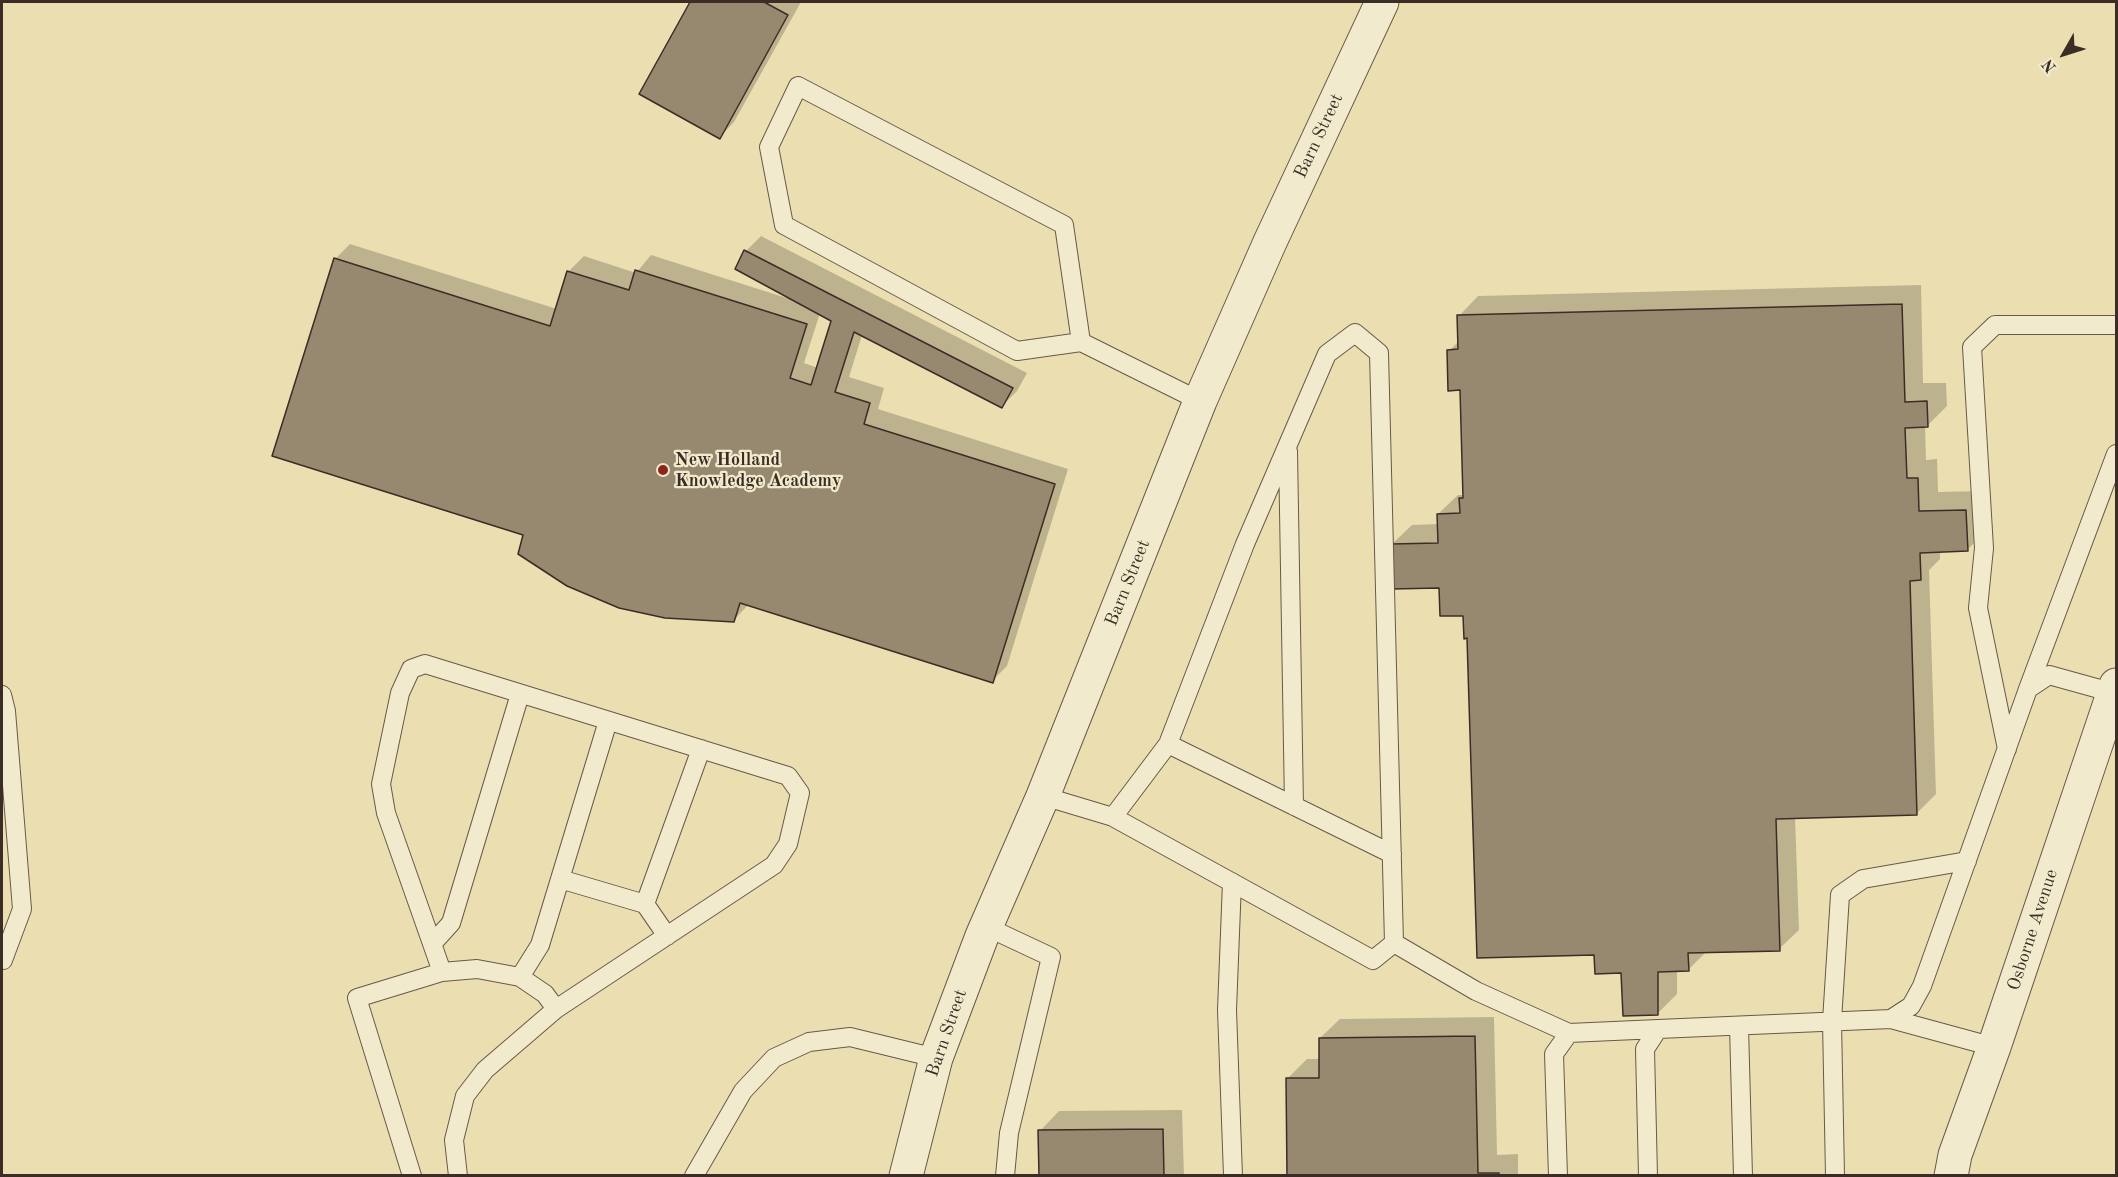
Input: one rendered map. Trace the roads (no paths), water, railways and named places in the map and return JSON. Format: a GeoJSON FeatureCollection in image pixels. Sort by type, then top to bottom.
{"type":"FeatureCollection","features":[{"type":"Feature","properties":{"kind":"street","name":"Barn Street"},"geometry":{"type":"LineString","coordinates":[[906,1176],[936,1058],[1200,401],[1270,242],[1382,2]]}},
{"type":"Feature","properties":{"kind":"street","name":"Osborne Avenue"},"geometry":{"type":"LineString","coordinates":[[1951,1176],[1955,1155],[1994,1047],[2115,689]]}},
{"type":"Feature","properties":{"kind":"lane"},"geometry":{"type":"LineString","coordinates":[[1081,342],[1064,225],[798,86],[769,147],[784,225],[1017,351],[1081,342],[1200,401]]}},
{"type":"Feature","properties":{"kind":"lane"},"geometry":{"type":"LineString","coordinates":[[2007,749],[1978,608],[1984,548],[1972,347],[1995,325],[2116,326]]}},
{"type":"Feature","properties":{"kind":"lane"},"geometry":{"type":"LineString","coordinates":[[1113,817],[1168,744],[1245,544],[1327,354],[1355,333],[1379,353],[1394,943]]}},
{"type":"Feature","properties":{"kind":"lane"},"geometry":{"type":"LineString","coordinates":[[1288,443],[1293,806]]}},
{"type":"Feature","properties":{"kind":"lane"},"geometry":{"type":"LineString","coordinates":[[1891,1018],[1911,1006],[1922,986],[2028,689],[2116,454]]}},
{"type":"Feature","properties":{"kind":"lane"},"geometry":{"type":"LineString","coordinates":[[442,972],[386,813],[381,784],[400,693],[411,669],[425,664],[788,776],[800,793],[788,844],[774,866],[556,1009],[485,1070],[465,1096],[454,1140],[458,1176]]}},
{"type":"Feature","properties":{"kind":"lane"},"geometry":{"type":"LineString","coordinates":[[2028,689],[2049,675],[2115,689]]}},
{"type":"Feature","properties":{"kind":"lane"},"geometry":{"type":"LineString","coordinates":[[432,944],[451,923],[520,694]]}},
{"type":"Feature","properties":{"kind":"lane"},"geometry":{"type":"LineString","coordinates":[[2,695],[6,711],[22,909],[2,960]]}},
{"type":"Feature","properties":{"kind":"lane"},"geometry":{"type":"LineString","coordinates":[[520,976],[540,945],[608,721]]}},
{"type":"Feature","properties":{"kind":"lane"},"geometry":{"type":"LineString","coordinates":[[1168,744],[1392,854]]}},
{"type":"Feature","properties":{"kind":"lane"},"geometry":{"type":"LineString","coordinates":[[645,904],[701,749]]}},
{"type":"Feature","properties":{"kind":"lane"},"geometry":{"type":"LineString","coordinates":[[1043,796],[1113,817],[1373,960],[1394,943]]}},
{"type":"Feature","properties":{"kind":"lane"},"geometry":{"type":"LineString","coordinates":[[1835,1176],[1832,1021],[1840,895],[1863,879],[1967,861]]}},
{"type":"Feature","properties":{"kind":"lane"},"geometry":{"type":"LineString","coordinates":[[560,879],[645,904],[667,936]]}},
{"type":"Feature","properties":{"kind":"lane"},"geometry":{"type":"LineString","coordinates":[[1232,882],[1227,1010],[1233,1176]]}},
{"type":"Feature","properties":{"kind":"lane"},"geometry":{"type":"LineString","coordinates":[[987,927],[1051,957],[1009,1133],[1005,1176]]}},
{"type":"Feature","properties":{"kind":"lane"},"geometry":{"type":"LineString","coordinates":[[1394,943],[1476,991],[1569,1034],[1891,1018],[1994,1047]]}},
{"type":"Feature","properties":{"kind":"lane"},"geometry":{"type":"LineString","coordinates":[[412,1176],[357,998],[442,972],[477,969],[520,976],[545,994],[556,1009]]}},
{"type":"Feature","properties":{"kind":"lane"},"geometry":{"type":"LineString","coordinates":[[1739,1026],[1743,1176]]}},
{"type":"Feature","properties":{"kind":"lane"},"geometry":{"type":"LineString","coordinates":[[1648,1176],[1645,1049],[1658,1029]]}},
{"type":"Feature","properties":{"kind":"lane"},"geometry":{"type":"LineString","coordinates":[[1558,1176],[1554,1054],[1569,1034]]}},
{"type":"Feature","properties":{"kind":"lane"},"geometry":{"type":"LineString","coordinates":[[694,1176],[743,1090],[774,1058],[809,1042],[850,1037],[936,1058]]}},
{"type":"Feature","properties":{"kind":"place","name":"New Holland Knowledge Academy"},"geometry":{"type":"Point","coordinates":[663,470]}}]}
